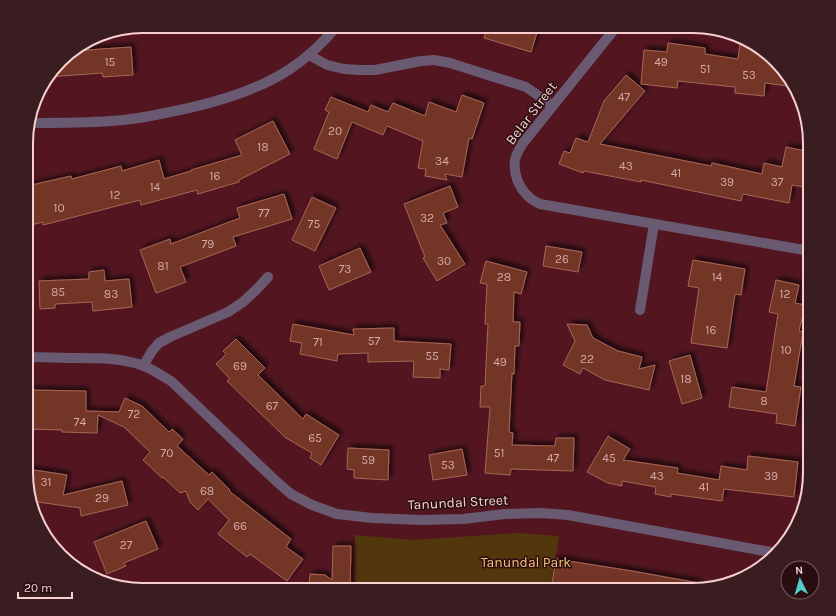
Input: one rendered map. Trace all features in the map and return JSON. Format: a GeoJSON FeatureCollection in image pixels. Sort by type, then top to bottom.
{"type":"FeatureCollection","features":[{"type":"Feature","properties":{"kind":"street"},"geometry":{"type":"LineString","coordinates":[[35,123],[137,119],[184,110],[222,100],[249,90],[290,70],[309,55],[331,33]]}},
{"type":"Feature","properties":{"kind":"street","name":"Belar Street"},"geometry":{"type":"LineString","coordinates":[[611,33],[523,143],[515,161],[515,172],[523,191],[530,198],[540,204],[803,250]]}},
{"type":"Feature","properties":{"kind":"street"},"geometry":{"type":"LineString","coordinates":[[309,55],[327,65],[344,69],[359,70],[375,70],[421,61],[434,60],[450,63],[526,87],[553,106]]}},
{"type":"Feature","properties":{"kind":"street"},"geometry":{"type":"LineString","coordinates":[[640,310],[654,224]]}},
{"type":"Feature","properties":{"kind":"street"},"geometry":{"type":"LineString","coordinates":[[143,366],[159,343],[228,312],[243,302],[268,277]]}},
{"type":"Feature","properties":{"kind":"street","name":"Tanundal Street"},"geometry":{"type":"LineString","coordinates":[[33,357],[112,359],[143,366],[156,372],[171,382],[277,482],[292,494],[312,506],[337,514],[372,518],[422,520],[463,519],[540,512],[770,552]]}},
{"type":"Feature","properties":{"kind":"green space","name":"Tanundal Park"},"geometry":{"type":"Polygon","coordinates":[[[518,533],[559,536],[551,583],[355,583],[355,535],[413,540],[518,533]]]}},
{"type":"Feature","properties":{"kind":"building"},"geometry":{"type":"Polygon","coordinates":[[[486,33],[537,33],[531,52],[484,38],[486,33]]]}},
{"type":"Feature","properties":{"kind":"building"},"geometry":{"type":"Polygon","coordinates":[[[668,43],[705,48],[705,54],[738,59],[741,44],[771,65],[787,86],[765,83],[764,96],[735,93],[735,87],[678,81],[677,88],[641,84],[644,50],[667,52],[668,43]]]}},
{"type":"Feature","properties":{"kind":"building"},"geometry":{"type":"Polygon","coordinates":[[[131,47],[133,75],[103,77],[102,73],[56,76],[70,60],[85,50],[131,47]]]}},
{"type":"Feature","properties":{"kind":"building"},"geometry":{"type":"Polygon","coordinates":[[[626,75],[645,91],[600,144],[711,166],[712,163],[762,174],[764,163],[782,167],[786,147],[803,151],[803,187],[792,185],[789,203],[743,194],[741,201],[641,180],[641,182],[584,171],[583,173],[559,164],[564,151],[570,153],[576,138],[588,142],[604,101],[626,75]]]}},
{"type":"Feature","properties":{"kind":"building"},"geometry":{"type":"Polygon","coordinates":[[[462,95],[484,103],[472,139],[469,138],[462,177],[445,174],[447,180],[425,176],[426,169],[418,168],[423,141],[387,126],[383,135],[352,122],[337,159],[314,149],[329,112],[325,110],[331,97],[368,112],[371,105],[388,112],[393,103],[425,116],[429,102],[456,112],[462,95]]]}},
{"type":"Feature","properties":{"kind":"building"},"geometry":{"type":"Polygon","coordinates":[[[273,121],[290,154],[239,180],[239,182],[198,194],[197,190],[141,205],[140,200],[43,225],[43,222],[33,224],[33,185],[71,176],[72,179],[121,166],[122,171],[159,160],[164,179],[242,155],[235,140],[273,121]]]}},
{"type":"Feature","properties":{"kind":"building"},"geometry":{"type":"Polygon","coordinates":[[[450,186],[458,207],[443,213],[447,223],[440,225],[465,264],[437,281],[423,258],[425,257],[404,204],[450,186]]]}},
{"type":"Feature","properties":{"kind":"building"},"geometry":{"type":"Polygon","coordinates":[[[284,194],[292,219],[233,237],[236,246],[180,267],[186,282],[156,293],[140,250],[170,239],[171,244],[240,218],[237,208],[284,194]]]}},
{"type":"Feature","properties":{"kind":"building"},"geometry":{"type":"Polygon","coordinates":[[[312,197],[336,208],[315,251],[292,240],[312,197]]]}},
{"type":"Feature","properties":{"kind":"building"},"geometry":{"type":"Polygon","coordinates":[[[546,246],[582,252],[578,272],[543,266],[546,246]]]}},
{"type":"Feature","properties":{"kind":"building"},"geometry":{"type":"Polygon","coordinates":[[[360,248],[371,272],[329,290],[319,266],[360,248]]]}},
{"type":"Feature","properties":{"kind":"building"},"geometry":{"type":"Polygon","coordinates":[[[693,260],[745,269],[741,295],[735,294],[727,348],[691,343],[699,288],[688,286],[693,260]]]}},
{"type":"Feature","properties":{"kind":"building"},"geometry":{"type":"Polygon","coordinates":[[[486,261],[527,272],[521,294],[514,292],[513,322],[520,322],[519,346],[515,346],[514,374],[512,373],[509,432],[513,433],[512,445],[555,446],[556,438],[574,438],[573,471],[511,469],[510,475],[485,473],[490,407],[480,407],[481,386],[485,386],[488,324],[485,324],[487,284],[480,283],[486,261]]]}},
{"type":"Feature","properties":{"kind":"building"},"geometry":{"type":"Polygon","coordinates":[[[104,270],[105,281],[129,279],[132,307],[93,311],[92,302],[55,304],[55,308],[40,309],[39,281],[89,279],[89,272],[104,270]]]}},
{"type":"Feature","properties":{"kind":"building"},"geometry":{"type":"Polygon","coordinates":[[[776,280],[799,285],[795,303],[803,305],[803,314],[799,331],[803,332],[794,386],[801,387],[795,426],[776,423],[777,414],[729,407],[732,387],[766,392],[778,314],[769,312],[776,280]]]}},
{"type":"Feature","properties":{"kind":"building"},"geometry":{"type":"Polygon","coordinates":[[[293,324],[354,335],[353,329],[394,328],[394,341],[451,344],[449,370],[440,369],[440,378],[413,377],[414,361],[368,362],[368,353],[338,354],[337,361],[300,354],[302,343],[290,341],[293,324]]]}},
{"type":"Feature","properties":{"kind":"building"},"geometry":{"type":"Polygon","coordinates":[[[567,324],[587,325],[593,338],[618,351],[642,357],[639,369],[655,365],[649,390],[605,380],[583,368],[580,374],[563,365],[575,341],[567,324]]]}},
{"type":"Feature","properties":{"kind":"building"},"geometry":{"type":"Polygon","coordinates":[[[236,339],[265,368],[258,375],[303,419],[306,414],[339,435],[321,465],[310,458],[312,453],[286,438],[227,381],[230,379],[216,364],[226,354],[223,351],[236,339]]]}},
{"type":"Feature","properties":{"kind":"building"},"geometry":{"type":"Polygon","coordinates":[[[690,355],[702,398],[682,404],[669,361],[690,355]]]}},
{"type":"Feature","properties":{"kind":"building"},"geometry":{"type":"Polygon","coordinates":[[[33,390],[86,391],[86,411],[119,412],[125,398],[142,406],[169,432],[172,429],[183,439],[177,446],[209,475],[212,472],[230,490],[229,491],[291,539],[286,547],[303,559],[287,581],[250,554],[247,557],[218,534],[229,520],[208,499],[198,510],[190,502],[186,491],[180,493],[143,460],[150,452],[124,427],[98,415],[97,433],[62,432],[62,430],[33,429],[33,390]]]}},
{"type":"Feature","properties":{"kind":"building"},"geometry":{"type":"Polygon","coordinates":[[[608,436],[630,449],[623,460],[678,468],[677,473],[719,480],[721,466],[747,470],[748,456],[798,462],[794,497],[724,489],[722,501],[671,494],[671,497],[655,494],[656,487],[622,481],[622,486],[608,483],[587,472],[608,436]]]}},
{"type":"Feature","properties":{"kind":"building"},"geometry":{"type":"Polygon","coordinates":[[[348,448],[389,450],[388,480],[354,478],[354,470],[347,469],[348,448]]]}},
{"type":"Feature","properties":{"kind":"building"},"geometry":{"type":"Polygon","coordinates":[[[462,449],[467,475],[433,480],[429,455],[462,449]]]}},
{"type":"Feature","properties":{"kind":"building"},"geometry":{"type":"Polygon","coordinates":[[[33,470],[67,475],[63,495],[122,481],[128,505],[81,516],[80,508],[37,502],[33,480],[33,470]]]}},
{"type":"Feature","properties":{"kind":"building"},"geometry":{"type":"Polygon","coordinates":[[[146,521],[158,549],[124,563],[126,566],[107,574],[94,542],[146,521]]]}},
{"type":"Feature","properties":{"kind":"building"},"geometry":{"type":"Polygon","coordinates":[[[333,546],[351,546],[350,583],[309,583],[310,574],[325,575],[332,580],[333,546]]]}},
{"type":"Feature","properties":{"kind":"building"},"geometry":{"type":"Polygon","coordinates":[[[556,559],[697,583],[693,583],[552,583],[556,559]]]}}]}
